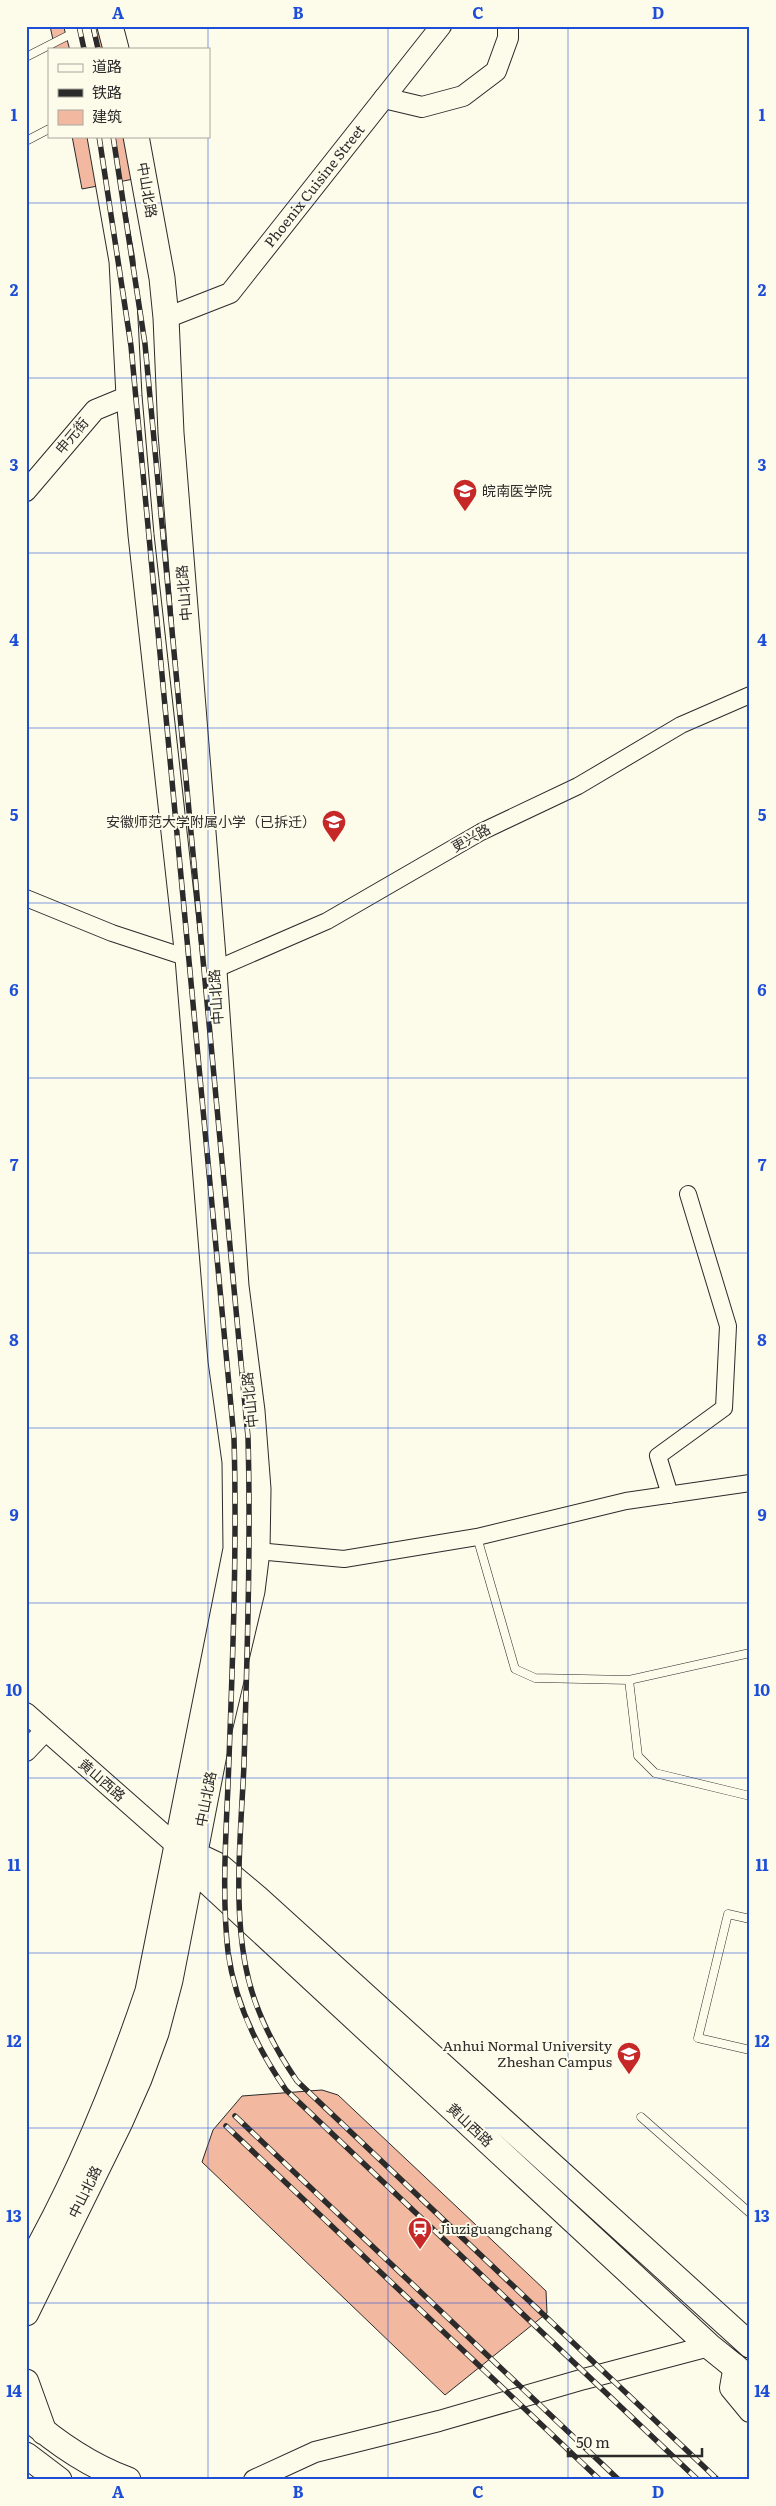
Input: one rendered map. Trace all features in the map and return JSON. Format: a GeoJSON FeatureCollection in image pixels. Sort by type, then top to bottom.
{"type":"FeatureCollection","features":[{"type":"Feature","properties":{"kind":"main road"},"geometry":{"type":"LineString","coordinates":[[110,26],[116,48]]}},
{"type":"Feature","properties":{"kind":"main road"},"geometry":{"type":"LineString","coordinates":[[100,138],[122,261],[129,396],[153,650],[189,966],[221,1361],[235,1462],[236,1549],[189,1856]]}},
{"type":"Feature","properties":{"kind":"main road","name":"中山北路"},"geometry":{"type":"LineString","coordinates":[[26,2270],[98,2123],[126,2055],[148,1991],[189,1856],[252,1591],[257,1551],[258,1489],[252,1411],[236,1286],[214,970],[171,432],[166,318],[162,278],[136,138]]}},
{"type":"Feature","properties":{"kind":"main road","name":"中山北路"},"geometry":{"type":"LineString","coordinates":[[26,2313],[139,2079],[156,2033],[170,1980],[189,1856]]}},
{"type":"Feature","properties":{"kind":"main road","name":"黄山西路"},"geometry":{"type":"LineString","coordinates":[[189,1856],[219,1866],[256,1897],[750,2345]]}},
{"type":"Feature","properties":{"kind":"main road","name":"黄山西路"},"geometry":{"type":"LineString","coordinates":[[189,1856],[709,2346],[742,2372]]}},
{"type":"Feature","properties":{"kind":"main road"},"geometry":{"type":"LineString","coordinates":[[742,2372],[731,2388],[750,2410]]}},
{"type":"Feature","properties":{"kind":"main road"},"geometry":{"type":"LineString","coordinates":[[26,2382],[35,2424],[94,2464],[128,2480]]}},
{"type":"Feature","properties":{"kind":"main road"},"geometry":{"type":"LineString","coordinates":[[26,2455],[59,2480]]}},
{"type":"Feature","properties":{"kind":"street","name":"Phoenix Cuisine Street"},"geometry":{"type":"LineString","coordinates":[[166,318],[230,293],[441,26]]}},
{"type":"Feature","properties":{"kind":"street"},"geometry":{"type":"LineString","coordinates":[[384,98],[422,107],[463,96],[496,71],[508,38],[508,26]]}},
{"type":"Feature","properties":{"kind":"street","name":"申元街"},"geometry":{"type":"LineString","coordinates":[[26,491],[95,410],[129,396]]}},
{"type":"Feature","properties":{"kind":"street","name":"更兴路"},"geometry":{"type":"LineString","coordinates":[[189,966],[214,970],[327,921],[481,832],[578,786],[681,725],[750,695]]}},
{"type":"Feature","properties":{"kind":"street"},"geometry":{"type":"LineString","coordinates":[[26,898],[189,966]]}},
{"type":"Feature","properties":{"kind":"street"},"geometry":{"type":"LineString","coordinates":[[670,1494],[658,1456],[724,1408],[728,1326],[688,1194]]}},
{"type":"Feature","properties":{"kind":"street"},"geometry":{"type":"LineString","coordinates":[[257,1551],[344,1559],[477,1537],[626,1501],[750,1483]]}},
{"type":"Feature","properties":{"kind":"street","name":"黄山西路"},"geometry":{"type":"LineString","coordinates":[[26,1713],[189,1856]]}},
{"type":"Feature","properties":{"kind":"street"},"geometry":{"type":"LineString","coordinates":[[26,1751],[45,1731]]}},
{"type":"Feature","properties":{"kind":"street"},"geometry":{"type":"LineString","coordinates":[[254,2480],[315,2452],[439,2421],[584,2379],[709,2346]]}},
{"type":"Feature","properties":{"kind":"lane"},"geometry":{"type":"LineString","coordinates":[[26,57],[79,35]]}},
{"type":"Feature","properties":{"kind":"lane"},"geometry":{"type":"LineString","coordinates":[[26,141],[48,130]]}},
{"type":"Feature","properties":{"kind":"lane"},"geometry":{"type":"LineString","coordinates":[[477,1537],[515,1669],[535,1678],[629,1680],[750,1653]]}},
{"type":"Feature","properties":{"kind":"lane"},"geometry":{"type":"LineString","coordinates":[[629,1680],[638,1756],[655,1773],[750,1796]]}},
{"type":"Feature","properties":{"kind":"lane"},"geometry":{"type":"LineString","coordinates":[[750,1919],[728,1914],[698,2038],[750,2050]]}},
{"type":"Feature","properties":{"kind":"lane"},"geometry":{"type":"LineString","coordinates":[[641,2117],[750,2213]]}},
{"type":"Feature","properties":{"kind":"building"},"geometry":{"type":"Polygon","coordinates":[[[50,26],[115,26],[119,48],[55,48],[50,26]]]}},
{"type":"Feature","properties":{"kind":"building"},"geometry":{"type":"Polygon","coordinates":[[[72,138],[136,138],[144,177],[82,189],[72,138]]]}},
{"type":"Feature","properties":{"kind":"building"},"geometry":{"type":"Polygon","coordinates":[[[322,2090],[338,2095],[546,2291],[547,2313],[445,2395],[202,2162],[213,2130],[242,2096],[322,2090]]]}},
{"type":"Feature","properties":{"kind":"railway"},"geometry":{"type":"LineString","coordinates":[[79,26],[84,48]]}},
{"type":"Feature","properties":{"kind":"railway"},"geometry":{"type":"LineString","coordinates":[[93,26],[98,48]]}},
{"type":"Feature","properties":{"kind":"railway"},"geometry":{"type":"LineString","coordinates":[[99,138],[131,346],[234,1438],[234,1598],[225,1880],[226,1928],[231,1971],[249,2024],[266,2058],[286,2090],[698,2480]]}},
{"type":"Feature","properties":{"kind":"railway"},"geometry":{"type":"LineString","coordinates":[[113,138],[145,344],[248,1437],[248,1601],[239,1893],[242,1944],[246,1968],[259,2013],[280,2054],[297,2081],[718,2480]]}},
{"type":"Feature","properties":{"kind":"railway"},"geometry":{"type":"LineString","coordinates":[[235,2116],[619,2480]]}},
{"type":"Feature","properties":{"kind":"railway"},"geometry":{"type":"LineString","coordinates":[[226,2126],[600,2480]]}},
{"type":"Feature","properties":{"kind":"place","name":"皖南医学院"},"geometry":{"type":"Point","coordinates":[465,512]}},
{"type":"Feature","properties":{"kind":"place","name":"安徽师范大学附属小学（已拆迁）"},"geometry":{"type":"Point","coordinates":[334,843]}},
{"type":"Feature","properties":{"kind":"place","name":"Anhui Normal University Zheshan Campus"},"geometry":{"type":"Point","coordinates":[629,2075]}},
{"type":"Feature","properties":{"kind":"place","name":"Jiuziguangchang"},"geometry":{"type":"Point","coordinates":[420,2250]}}]}
